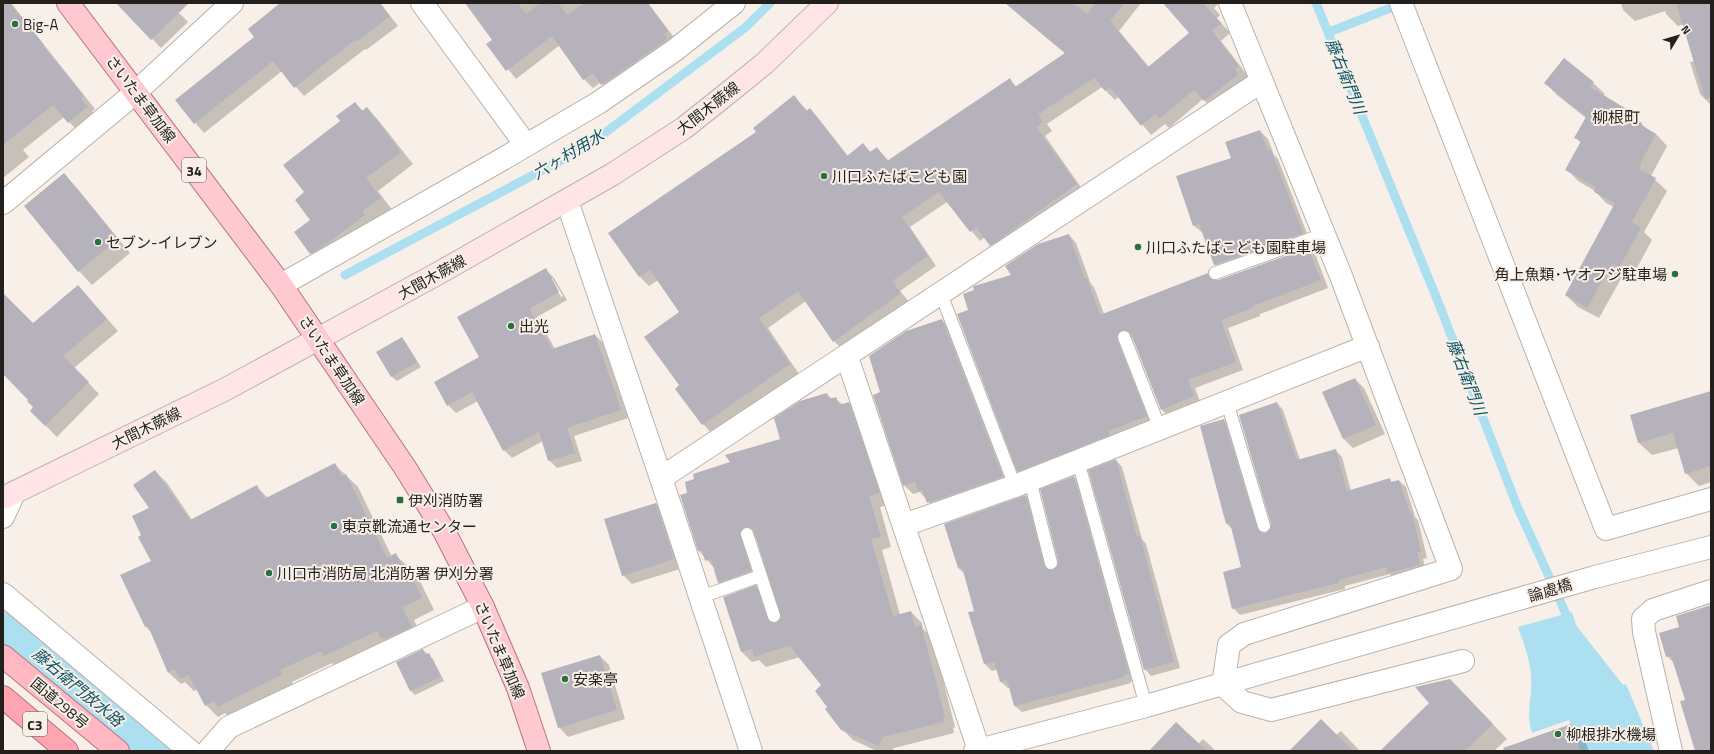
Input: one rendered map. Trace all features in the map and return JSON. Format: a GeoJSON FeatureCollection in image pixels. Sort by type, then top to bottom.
{"type":"FeatureCollection","features":[{"type":"Feature","properties":{"kind":"highway","name":"国道298号"},"geometry":{"type":"LineString","coordinates":[[3,656],[118,751]]}},
{"type":"Feature","properties":{"kind":"highway","name":"C3"},"geometry":{"type":"LineString","coordinates":[[3,697],[67,751]]}},
{"type":"Feature","properties":{"kind":"main road","name":"さいたま草加線"},"geometry":{"type":"LineString","coordinates":[[68,3],[281,285],[406,469],[444,531],[483,607],[518,688],[539,751]]}},
{"type":"Feature","properties":{"kind":"main road","name":"大間木蕨線"},"geometry":{"type":"LineString","coordinates":[[8,496],[226,389],[567,201],[613,174],[684,128],[765,63],[827,3]]}},
{"type":"Feature","properties":{"kind":"street"},"geometry":{"type":"LineString","coordinates":[[3,203],[136,92],[232,3]]}},
{"type":"Feature","properties":{"kind":"street"},"geometry":{"type":"LineString","coordinates":[[422,3],[526,145]]}},
{"type":"Feature","properties":{"kind":"street"},"geometry":{"type":"LineString","coordinates":[[281,285],[526,145],[598,102],[674,50],[734,3]]}},
{"type":"Feature","properties":{"kind":"street"},"geometry":{"type":"LineString","coordinates":[[1230,3],[1368,346],[1451,569],[1244,634],[1229,645],[1223,685],[1242,702],[1272,710],[1463,661]]}},
{"type":"Feature","properties":{"kind":"street"},"geometry":{"type":"LineString","coordinates":[[1402,3],[1606,529],[1711,499]]}},
{"type":"Feature","properties":{"kind":"street"},"geometry":{"type":"LineString","coordinates":[[661,478],[847,357],[1262,82]]}},
{"type":"Feature","properties":{"kind":"street"},"geometry":{"type":"LineString","coordinates":[[567,201],[701,597],[751,751]]}},
{"type":"Feature","properties":{"kind":"street"},"geometry":{"type":"LineString","coordinates":[[904,525],[1023,483],[1368,346]]}},
{"type":"Feature","properties":{"kind":"street"},"geometry":{"type":"LineString","coordinates":[[847,357],[904,525],[977,751]]}},
{"type":"Feature","properties":{"kind":"street"},"geometry":{"type":"LineString","coordinates":[[3,517],[8,496]]}},
{"type":"Feature","properties":{"kind":"street","name":"論處橋"},"geometry":{"type":"LineString","coordinates":[[977,751],[1223,685],[1595,577],[1711,547]]}},
{"type":"Feature","properties":{"kind":"street"},"geometry":{"type":"LineString","coordinates":[[1671,751],[1644,632],[1643,619],[1653,610],[1711,591]]}},
{"type":"Feature","properties":{"kind":"street"},"geometry":{"type":"LineString","coordinates":[[3,594],[190,751]]}},
{"type":"Feature","properties":{"kind":"street"},"geometry":{"type":"LineString","coordinates":[[208,751],[229,727],[483,607]]}},
{"type":"Feature","properties":{"kind":"lane"},"geometry":{"type":"LineString","coordinates":[[1215,273],[1324,234]]}},
{"type":"Feature","properties":{"kind":"lane"},"geometry":{"type":"LineString","coordinates":[[941,294],[1023,483],[1051,563]]}},
{"type":"Feature","properties":{"kind":"lane"},"geometry":{"type":"LineString","coordinates":[[1124,338],[1160,429]]}},
{"type":"Feature","properties":{"kind":"lane"},"geometry":{"type":"LineString","coordinates":[[1227,402],[1264,526]]}},
{"type":"Feature","properties":{"kind":"lane"},"geometry":{"type":"LineString","coordinates":[[1078,461],[1146,706]]}},
{"type":"Feature","properties":{"kind":"lane"},"geometry":{"type":"LineString","coordinates":[[747,534],[774,616]]}},
{"type":"Feature","properties":{"kind":"lane"},"geometry":{"type":"LineString","coordinates":[[701,597],[760,576]]}},
{"type":"Feature","properties":{"kind":"water"},"geometry":{"type":"Polygon","coordinates":[[[1572,612],[1576,625],[1623,685],[1626,684],[1654,751],[1580,751],[1569,720],[1532,733],[1529,718],[1531,683],[1530,669],[1518,627],[1572,612]]]}},
{"type":"Feature","properties":{"kind":"building"},"geometry":{"type":"Polygon","coordinates":[[[3,3],[10,3],[84,96],[81,99],[88,106],[68,123],[53,105],[3,145],[3,3]]]}},
{"type":"Feature","properties":{"kind":"building"},"geometry":{"type":"Polygon","coordinates":[[[116,3],[189,3],[151,40],[116,3]]]}},
{"type":"Feature","properties":{"kind":"building"},"geometry":{"type":"Polygon","coordinates":[[[280,3],[380,3],[390,16],[356,42],[355,40],[294,88],[273,61],[194,124],[175,100],[254,37],[248,29],[280,3]]]}},
{"type":"Feature","properties":{"kind":"building"},"geometry":{"type":"Polygon","coordinates":[[[465,3],[518,3],[526,14],[540,3],[558,3],[568,15],[584,3],[648,3],[668,31],[664,34],[668,39],[601,85],[593,73],[583,80],[552,36],[506,71],[486,44],[492,40],[465,3]]]}},
{"type":"Feature","properties":{"kind":"building","name":"川口ふたばこども園"},"geometry":{"type":"Polygon","coordinates":[[[1005,3],[1073,3],[1087,14],[1096,3],[1125,3],[1110,21],[1148,67],[1189,33],[1163,3],[1203,3],[1221,23],[1212,31],[1239,66],[1235,70],[1239,74],[1204,101],[1194,90],[1159,119],[1155,114],[1141,126],[1110,87],[1105,91],[1094,78],[1038,114],[1043,122],[1036,127],[1077,184],[990,246],[976,227],[970,232],[939,192],[902,217],[928,256],[892,281],[901,293],[833,342],[798,291],[759,318],[790,364],[702,425],[675,389],[679,385],[644,337],[679,312],[650,270],[639,277],[608,233],[756,132],[753,128],[794,95],[806,111],[810,108],[847,156],[863,143],[870,152],[877,147],[887,161],[1010,78],[1015,87],[1065,53],[1005,3]]]}},
{"type":"Feature","properties":{"kind":"building"},"geometry":{"type":"Polygon","coordinates":[[[1676,3],[1711,3],[1711,98],[1705,99],[1676,3]]]}},
{"type":"Feature","properties":{"kind":"building"},"geometry":{"type":"Polygon","coordinates":[[[1564,58],[1594,82],[1590,87],[1630,111],[1628,115],[1642,123],[1641,125],[1656,134],[1640,164],[1639,169],[1656,178],[1632,222],[1641,228],[1619,268],[1613,264],[1610,267],[1587,308],[1565,295],[1615,203],[1594,192],[1596,187],[1565,170],[1581,141],[1574,138],[1586,117],[1544,83],[1564,58]]]}},
{"type":"Feature","properties":{"kind":"building"},"geometry":{"type":"Polygon","coordinates":[[[355,102],[362,111],[367,107],[401,152],[366,178],[381,198],[363,211],[365,215],[322,247],[310,254],[294,232],[310,220],[295,200],[304,192],[283,165],[340,121],[336,116],[355,102]]]}},
{"type":"Feature","properties":{"kind":"building"},"geometry":{"type":"Polygon","coordinates":[[[1260,130],[1268,151],[1271,150],[1303,233],[1214,265],[1199,224],[1193,226],[1176,176],[1231,158],[1225,142],[1260,130]]]}},
{"type":"Feature","properties":{"kind":"building"},"geometry":{"type":"Polygon","coordinates":[[[64,173],[118,239],[78,272],[24,206],[64,173]]]}},
{"type":"Feature","properties":{"kind":"building"},"geometry":{"type":"Polygon","coordinates":[[[1069,234],[1100,315],[1208,273],[1210,279],[1218,280],[1308,248],[1321,280],[1221,320],[1236,362],[1188,380],[1194,396],[1161,410],[1131,334],[1126,330],[1121,330],[1117,336],[1117,340],[1147,416],[1109,431],[1110,435],[1017,472],[957,314],[968,310],[963,294],[974,290],[974,286],[1011,275],[1005,266],[1038,244],[1069,234]]]}},
{"type":"Feature","properties":{"kind":"building"},"geometry":{"type":"Polygon","coordinates":[[[546,268],[559,292],[529,309],[552,349],[595,334],[621,410],[567,428],[575,453],[548,461],[539,432],[503,451],[472,392],[447,406],[434,382],[479,357],[457,317],[546,268]]]}},
{"type":"Feature","properties":{"kind":"building"},"geometry":{"type":"Polygon","coordinates":[[[78,285],[107,319],[63,356],[89,382],[45,426],[30,411],[33,407],[27,401],[28,400],[3,374],[3,293],[33,323],[78,285]]]}},
{"type":"Feature","properties":{"kind":"building"},"geometry":{"type":"Polygon","coordinates":[[[942,319],[1003,477],[927,503],[922,490],[918,491],[915,482],[903,486],[873,395],[880,392],[869,356],[906,331],[942,319]]]}},
{"type":"Feature","properties":{"kind":"building"},"geometry":{"type":"Polygon","coordinates":[[[402,337],[417,362],[391,377],[376,352],[402,337]]]}},
{"type":"Feature","properties":{"kind":"building"},"geometry":{"type":"Polygon","coordinates":[[[1355,378],[1376,425],[1343,439],[1322,392],[1355,378]]]}},
{"type":"Feature","properties":{"kind":"building"},"geometry":{"type":"Polygon","coordinates":[[[1711,391],[1711,466],[1685,474],[1673,433],[1638,443],[1630,415],[1711,391]]]}},
{"type":"Feature","properties":{"kind":"building"},"geometry":{"type":"Polygon","coordinates":[[[827,393],[829,399],[836,397],[839,405],[849,402],[880,493],[869,496],[881,537],[871,539],[893,616],[911,611],[915,627],[921,625],[945,716],[943,717],[944,722],[883,737],[879,746],[841,730],[825,709],[827,707],[815,691],[821,685],[792,649],[791,645],[754,657],[752,649],[741,652],[723,597],[756,585],[769,621],[776,623],[781,617],[754,532],[752,528],[745,527],[740,533],[751,571],[718,583],[711,559],[705,561],[702,550],[698,551],[680,495],[687,493],[685,482],[694,479],[693,474],[730,462],[725,455],[780,439],[774,418],[800,401],[827,393]]]}},
{"type":"Feature","properties":{"kind":"building"},"geometry":{"type":"Polygon","coordinates":[[[1277,402],[1297,460],[1336,449],[1347,491],[1390,478],[1391,482],[1399,480],[1410,513],[1412,513],[1421,552],[1417,552],[1420,565],[1387,573],[1386,567],[1339,580],[1339,583],[1232,609],[1223,572],[1241,567],[1230,523],[1226,524],[1200,426],[1224,419],[1257,528],[1262,533],[1266,533],[1271,528],[1271,524],[1239,415],[1277,402]]]}},
{"type":"Feature","properties":{"kind":"building"},"geometry":{"type":"Polygon","coordinates":[[[1116,459],[1137,537],[1140,536],[1174,662],[1144,670],[1088,470],[1116,459]]]}},
{"type":"Feature","properties":{"kind":"building"},"geometry":{"type":"Polygon","coordinates":[[[335,463],[342,476],[346,474],[387,558],[396,553],[402,566],[406,564],[422,598],[402,607],[412,627],[385,639],[384,637],[381,639],[377,631],[324,656],[321,651],[280,670],[283,674],[218,707],[214,701],[205,706],[189,675],[181,679],[174,669],[168,673],[148,626],[145,627],[120,575],[151,561],[138,537],[141,535],[132,516],[149,508],[133,485],[155,470],[190,520],[257,485],[264,499],[335,463]]]}},
{"type":"Feature","properties":{"kind":"building"},"geometry":{"type":"Polygon","coordinates":[[[1074,476],[1129,674],[1124,675],[1125,677],[1014,706],[1007,680],[1000,682],[994,662],[984,664],[968,612],[974,611],[962,567],[958,568],[944,524],[1026,495],[1044,565],[1049,570],[1053,570],[1058,565],[1058,561],[1040,489],[1074,476]]]}},
{"type":"Feature","properties":{"kind":"building"},"geometry":{"type":"Polygon","coordinates":[[[656,503],[674,559],[622,576],[604,519],[656,503]]]}},
{"type":"Feature","properties":{"kind":"building"},"geometry":{"type":"Polygon","coordinates":[[[1711,605],[1711,751],[1695,751],[1680,701],[1685,700],[1671,656],[1666,657],[1659,633],[1679,627],[1676,616],[1711,605]]]}},
{"type":"Feature","properties":{"kind":"building"},"geometry":{"type":"Polygon","coordinates":[[[423,649],[425,655],[429,653],[441,677],[410,691],[396,662],[423,649]]]}},
{"type":"Feature","properties":{"kind":"building"},"geometry":{"type":"Polygon","coordinates":[[[600,655],[617,710],[558,728],[541,673],[600,655]]]}},
{"type":"Feature","properties":{"kind":"building"},"geometry":{"type":"Polygon","coordinates":[[[1450,679],[1493,724],[1465,751],[1380,751],[1429,703],[1415,687],[1450,679]]]}},
{"type":"Feature","properties":{"kind":"building"},"geometry":{"type":"Polygon","coordinates":[[[1321,719],[1353,751],[1289,751],[1321,719]]]}},
{"type":"Feature","properties":{"kind":"building"},"geometry":{"type":"Polygon","coordinates":[[[1176,722],[1207,751],[1149,751],[1176,722]]]}},
{"type":"Feature","properties":{"kind":"building","name":"柳根排水機場"},"geometry":{"type":"Polygon","coordinates":[[[1571,724],[1581,751],[1504,751],[1503,748],[1571,724]]]}},
{"type":"Feature","properties":{"kind":"waterway","name":"六ヶ村用水"},"geometry":{"type":"LineString","coordinates":[[345,275],[586,147],[746,27],[770,3]]}},
{"type":"Feature","properties":{"kind":"waterway","name":"藤右衛門川"},"geometry":{"type":"LineString","coordinates":[[1316,3],[1439,304],[1517,506],[1571,625]]}},
{"type":"Feature","properties":{"kind":"waterway"},"geometry":{"type":"LineString","coordinates":[[1329,32],[1401,4]]}},
{"type":"Feature","properties":{"kind":"waterway","name":"藤右衛門放水路"},"geometry":{"type":"LineString","coordinates":[[3,624],[153,751]]}},
{"type":"Feature","properties":{"kind":"place","name":"Big-A"},"geometry":{"type":"Point","coordinates":[15,24]}},
{"type":"Feature","properties":{"kind":"place","name":"川口ふたばこども園"},"geometry":{"type":"Point","coordinates":[824,176]}},
{"type":"Feature","properties":{"kind":"place","name":"セブン-イレブン"},"geometry":{"type":"Point","coordinates":[98,242]}},
{"type":"Feature","properties":{"kind":"place","name":"川口ふたばこども園駐車場"},"geometry":{"type":"Point","coordinates":[1138,247]}},
{"type":"Feature","properties":{"kind":"place","name":"角上魚類･ヤオフジ駐車場"},"geometry":{"type":"Point","coordinates":[1675,274]}},
{"type":"Feature","properties":{"kind":"place","name":"出光"},"geometry":{"type":"Point","coordinates":[511,326]}},
{"type":"Feature","properties":{"kind":"place","name":"伊刈消防署"},"geometry":{"type":"Point","coordinates":[400,500]}},
{"type":"Feature","properties":{"kind":"place","name":"東京靴流通センター"},"geometry":{"type":"Point","coordinates":[334,526]}},
{"type":"Feature","properties":{"kind":"place","name":"川口市消防局 北消防署 伊刈分署"},"geometry":{"type":"Point","coordinates":[269,573]}},
{"type":"Feature","properties":{"kind":"place","name":"安楽亭"},"geometry":{"type":"Point","coordinates":[565,679]}},
{"type":"Feature","properties":{"kind":"place","name":"柳根排水機場"},"geometry":{"type":"Point","coordinates":[1558,734]}},
{"type":"Feature","properties":{"kind":"district","name":"柳根町"},"geometry":{"type":"Point","coordinates":[1616,117]}}]}
